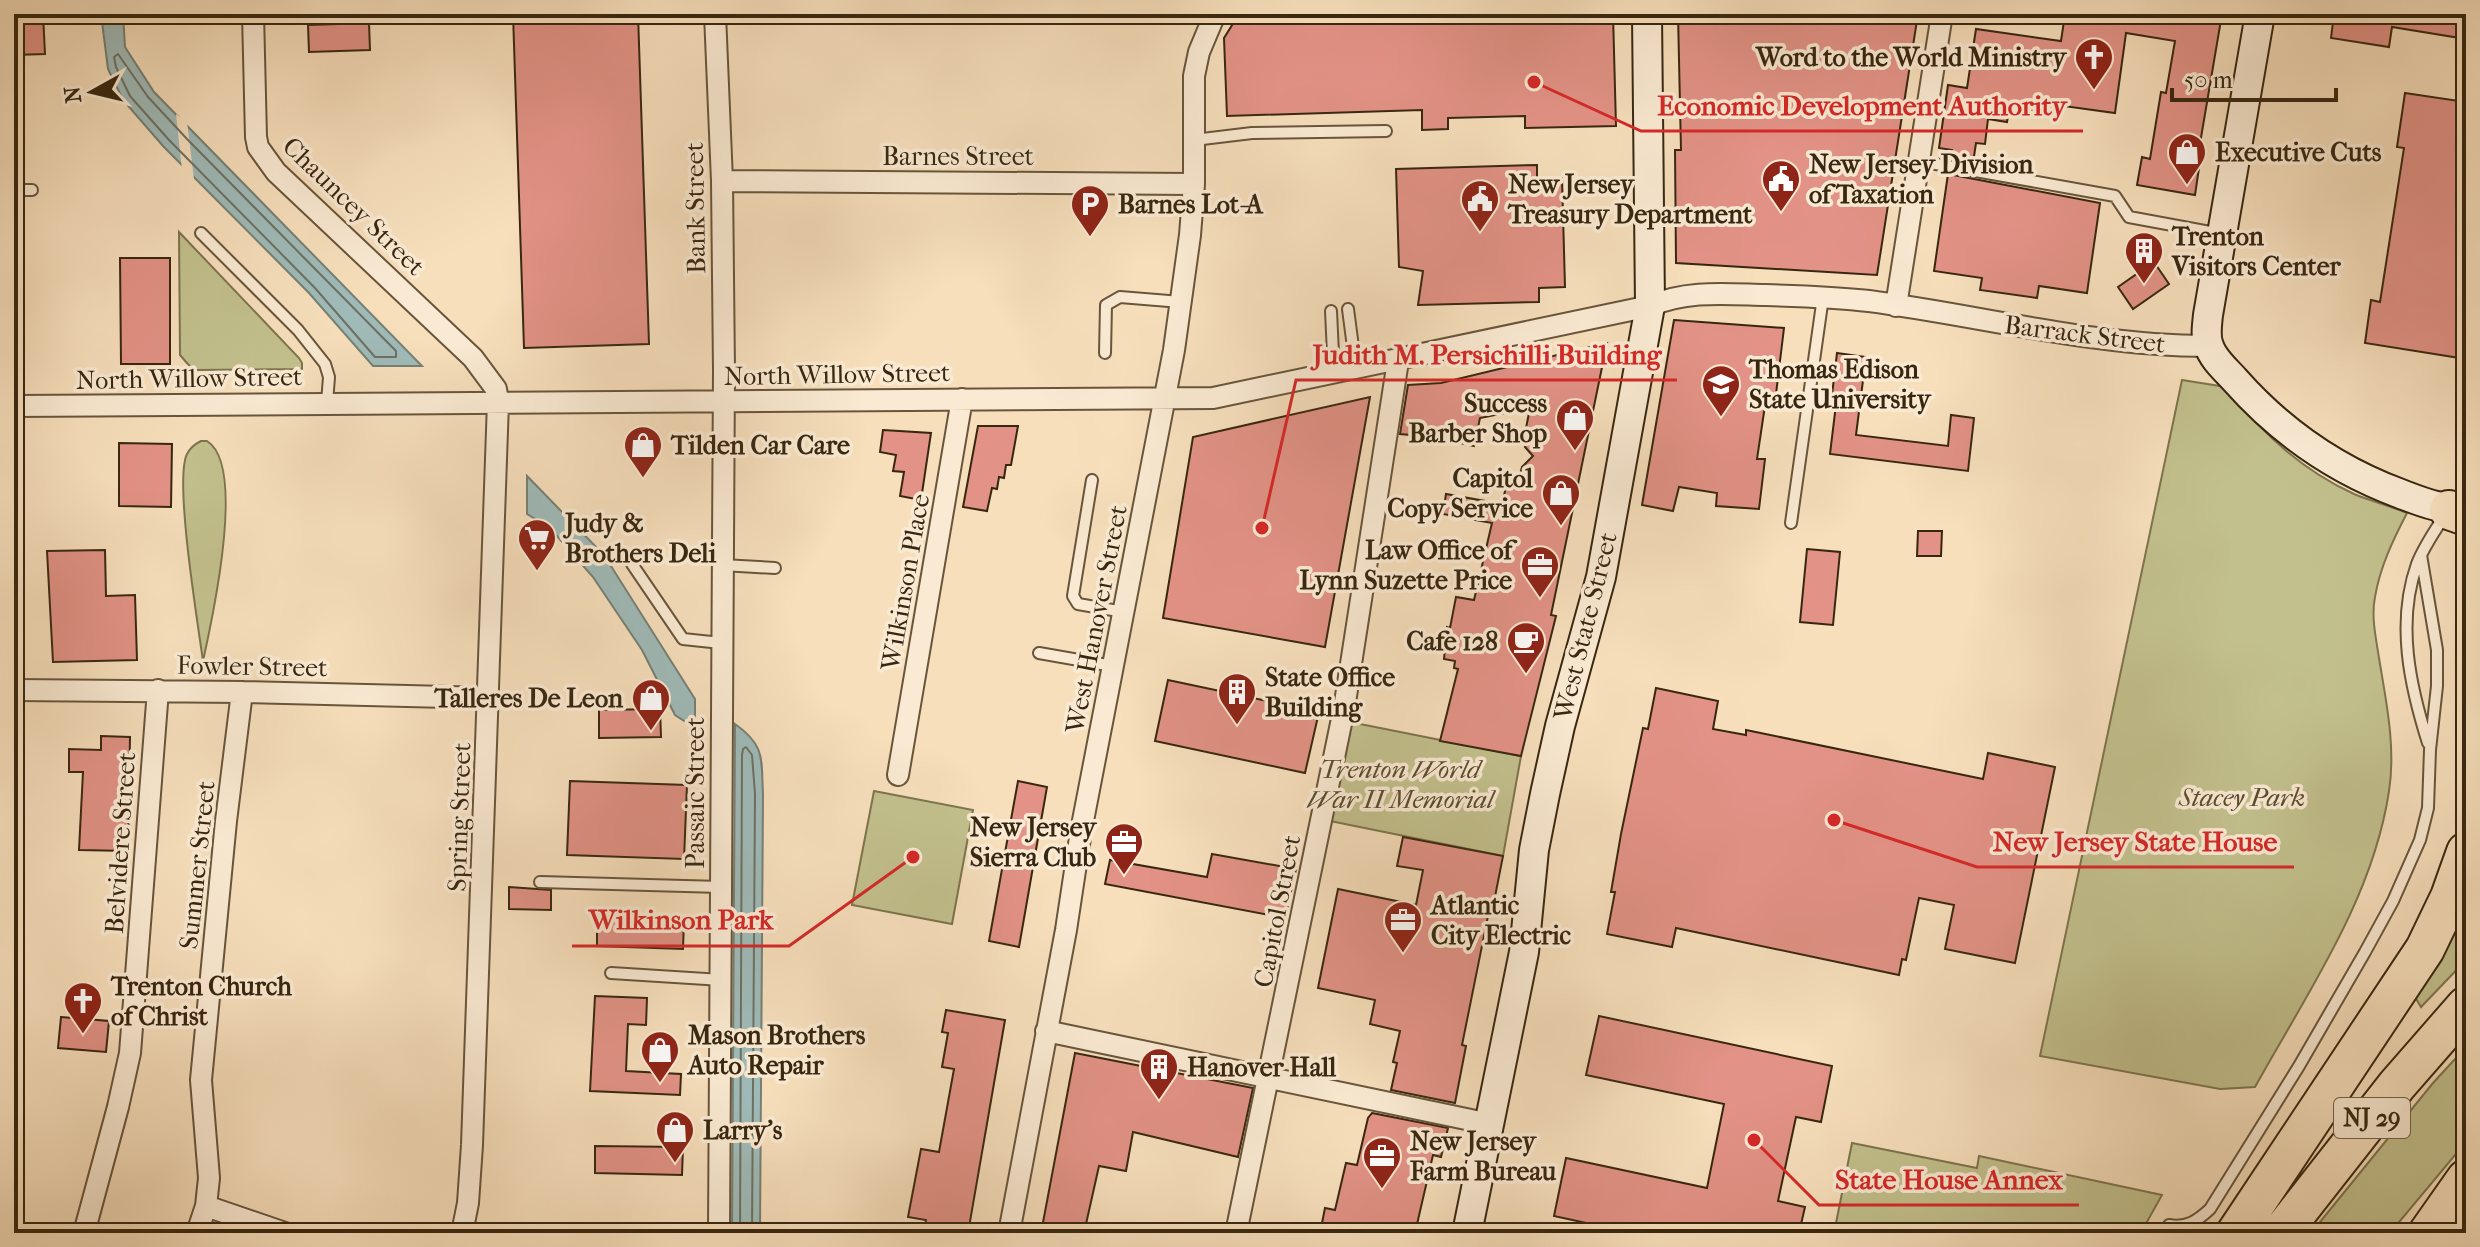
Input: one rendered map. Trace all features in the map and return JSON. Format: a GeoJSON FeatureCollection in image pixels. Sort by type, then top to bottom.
{"type":"FeatureCollection","features":[{"type":"Feature","properties":{"kind":"highway"},"geometry":{"type":"LineString","coordinates":[[2236,1233],[2425,949],[2450,897],[2466,852]]}},
{"type":"Feature","properties":{"kind":"highway","name":"NJ 29"},"geometry":{"type":"LineString","coordinates":[[2281,1233],[2397,1085],[2466,1006]]}},
{"type":"Feature","properties":{"kind":"highway"},"geometry":{"type":"LineString","coordinates":[[2431,1233],[2466,1179]]}},
{"type":"Feature","properties":{"kind":"highway"},"geometry":{"type":"LineString","coordinates":[[2431,1233],[2466,1196]]}},
{"type":"Feature","properties":{"kind":"street","name":"Chauncey Street"},"geometry":{"type":"LineString","coordinates":[[253,14],[258,147],[276,172],[473,358],[496,389],[498,402]]}},
{"type":"Feature","properties":{"kind":"street","name":"Bank Street"},"geometry":{"type":"LineString","coordinates":[[715,14],[722,181],[724,402]]}},
{"type":"Feature","properties":{"kind":"street","name":"West State Street"},"geometry":{"type":"LineString","coordinates":[[1467,1233],[1524,952],[1539,822],[1560,726],[1601,577],[1650,306],[1647,14]]}},
{"type":"Feature","properties":{"kind":"street"},"geometry":{"type":"LineString","coordinates":[[1896,306],[1942,14]]}},
{"type":"Feature","properties":{"kind":"street"},"geometry":{"type":"LineString","coordinates":[[2260,14],[2208,315],[2208,346],[2244,391],[2305,444],[2367,481],[2460,511]]}},
{"type":"Feature","properties":{"kind":"street","name":"West Hanover Street"},"geometry":{"type":"LineString","coordinates":[[1009,1233],[1165,400],[1181,302],[1194,184],[1194,76],[1210,17]]}},
{"type":"Feature","properties":{"kind":"street","name":"Barnes Street"},"geometry":{"type":"LineString","coordinates":[[722,181],[1194,184]]}},
{"type":"Feature","properties":{"kind":"street","name":"Barrack Street"},"geometry":{"type":"LineString","coordinates":[[1650,306],[1666,299],[1696,294],[1823,297],[2087,337],[2148,344],[2208,346]]}},
{"type":"Feature","properties":{"kind":"street","name":"North Willow Street"},"geometry":{"type":"LineString","coordinates":[[14,406],[1165,400],[1237,395],[1650,306]]}},
{"type":"Feature","properties":{"kind":"street","name":"Capitol Street"},"geometry":{"type":"LineString","coordinates":[[1236,1233],[1344,709],[1398,361]]}},
{"type":"Feature","properties":{"kind":"street","name":"Wilkinson Place"},"geometry":{"type":"LineString","coordinates":[[898,775],[962,399]]}},
{"type":"Feature","properties":{"kind":"street","name":"Spring Street"},"geometry":{"type":"LineString","coordinates":[[462,1233],[468,1203],[472,1145],[498,402]]}},
{"type":"Feature","properties":{"kind":"street","name":"Passaic Street"},"geometry":{"type":"LineString","coordinates":[[719,1233],[724,402]]}},
{"type":"Feature","properties":{"kind":"street","name":"Fowler Street"},"geometry":{"type":"LineString","coordinates":[[14,690],[158,690],[489,698]]}},
{"type":"Feature","properties":{"kind":"street","name":"Belvidere Street"},"geometry":{"type":"LineString","coordinates":[[84,1233],[130,1053],[158,690]]}},
{"type":"Feature","properties":{"kind":"street","name":"Summer Street"},"geometry":{"type":"LineString","coordinates":[[197,1233],[206,1206],[209,1178],[201,1080],[242,692]]}},
{"type":"Feature","properties":{"kind":"street"},"geometry":{"type":"LineString","coordinates":[[1046,1031],[1490,1124]]}},
{"type":"Feature","properties":{"kind":"street"},"geometry":{"type":"LineString","coordinates":[[206,1206],[285,1233]]}},
{"type":"Feature","properties":{"kind":"lane"},"geometry":{"type":"LineString","coordinates":[[1194,140],[1252,133],[1386,131]]}},
{"type":"Feature","properties":{"kind":"lane"},"geometry":{"type":"LineString","coordinates":[[1919,161],[2115,196],[2129,217],[2223,235]]}},
{"type":"Feature","properties":{"kind":"lane"},"geometry":{"type":"LineString","coordinates":[[14,190],[32,190]]}},
{"type":"Feature","properties":{"kind":"lane"},"geometry":{"type":"LineString","coordinates":[[201,233],[298,330],[325,364],[329,377],[327,403]]}},
{"type":"Feature","properties":{"kind":"lane"},"geometry":{"type":"LineString","coordinates":[[1105,353],[1106,305],[1120,297],[1181,302]]}},
{"type":"Feature","properties":{"kind":"lane"},"geometry":{"type":"LineString","coordinates":[[1791,523],[1823,297]]}},
{"type":"Feature","properties":{"kind":"lane"},"geometry":{"type":"LineString","coordinates":[[1348,309],[1356,370]]}},
{"type":"Feature","properties":{"kind":"lane"},"geometry":{"type":"LineString","coordinates":[[1331,311],[1334,375]]}},
{"type":"Feature","properties":{"kind":"lane"},"geometry":{"type":"LineString","coordinates":[[1092,480],[1073,596],[1078,604],[1124,612]]}},
{"type":"Feature","properties":{"kind":"lane"},"geometry":{"type":"LineString","coordinates":[[2430,750],[2414,692],[2406,644],[2411,588],[2421,555],[2460,511]]}},
{"type":"Feature","properties":{"kind":"lane"},"geometry":{"type":"LineString","coordinates":[[2190,1233],[2210,1209],[2299,1066],[2393,901],[2420,840],[2428,808],[2437,686],[2437,650],[2421,555]]}},
{"type":"Feature","properties":{"kind":"lane"},"geometry":{"type":"LineString","coordinates":[[632,564],[683,639],[721,643]]}},
{"type":"Feature","properties":{"kind":"lane"},"geometry":{"type":"LineString","coordinates":[[722,565],[775,568]]}},
{"type":"Feature","properties":{"kind":"lane"},"geometry":{"type":"LineString","coordinates":[[1039,653],[1113,666]]}},
{"type":"Feature","properties":{"kind":"lane"},"geometry":{"type":"LineString","coordinates":[[540,882],[721,887]]}},
{"type":"Feature","properties":{"kind":"lane"},"geometry":{"type":"LineString","coordinates":[[611,973],[722,980]]}},
{"type":"Feature","properties":{"kind":"lane"},"geometry":{"type":"LineString","coordinates":[[2169,1225],[2180,1227],[2199,1219]]}},
{"type":"Feature","properties":{"kind":"green space"},"geometry":{"type":"Polygon","coordinates":[[[179,232],[299,358],[302,369],[193,370],[180,355],[179,232]]]}},
{"type":"Feature","properties":{"kind":"green space","name":"Stacey Park"},"geometry":{"type":"Polygon","coordinates":[[[2182,380],[2226,387],[2268,434],[2317,473],[2354,494],[2407,513],[2384,564],[2374,605],[2374,628],[2391,741],[2391,774],[2381,831],[2369,870],[2336,944],[2255,1087],[2220,1089],[2040,1056],[2182,380]]]}},
{"type":"Feature","properties":{"kind":"green space"},"geometry":{"type":"Polygon","coordinates":[[[201,441],[207,441],[219,456],[225,480],[226,511],[219,580],[203,661],[183,492],[187,454],[201,441]]]}},
{"type":"Feature","properties":{"kind":"green space","name":"Trenton World War II Memorial"},"geometry":{"type":"Polygon","coordinates":[[[1350,722],[1521,756],[1503,856],[1330,821],[1350,722]]]}},
{"type":"Feature","properties":{"kind":"green space"},"geometry":{"type":"Polygon","coordinates":[[[874,791],[973,810],[952,924],[852,905],[874,791]]]}},
{"type":"Feature","properties":{"kind":"green space"},"geometry":{"type":"Polygon","coordinates":[[[2466,880],[2466,960],[2421,1007],[2415,997],[2466,880]]]}},
{"type":"Feature","properties":{"kind":"green space"},"geometry":{"type":"Polygon","coordinates":[[[2466,1047],[2466,1142],[2390,1233],[2311,1233],[2433,1083],[2466,1047]]]}},
{"type":"Feature","properties":{"kind":"green space"},"geometry":{"type":"Polygon","coordinates":[[[1852,1143],[1977,1168],[1979,1156],[2162,1195],[2143,1229],[2133,1233],[1834,1233],[1852,1143]]]}},
{"type":"Feature","properties":{"kind":"water"},"geometry":{"type":"Polygon","coordinates":[[[101,14],[123,14],[125,47],[154,92],[422,366],[373,366],[309,293],[163,146],[123,100],[108,69],[101,14]]]}},
{"type":"Feature","properties":{"kind":"water"},"geometry":{"type":"Polygon","coordinates":[[[527,476],[604,555],[695,699],[695,728],[675,715],[642,650],[593,577],[550,528],[527,514],[527,476]]]}},
{"type":"Feature","properties":{"kind":"water"},"geometry":{"type":"Polygon","coordinates":[[[735,724],[757,747],[762,771],[760,1233],[732,1233],[735,724]]]}},
{"type":"Feature","properties":{"kind":"pier"},"geometry":{"type":"Polygon","coordinates":[[[176,114],[187,122],[194,179],[182,170],[176,114]]]}},
{"type":"Feature","properties":{"kind":"building"},"geometry":{"type":"Polygon","coordinates":[[[14,14],[43,14],[45,54],[14,55],[14,14]]]}},
{"type":"Feature","properties":{"kind":"building"},"geometry":{"type":"Polygon","coordinates":[[[513,14],[638,14],[649,344],[524,348],[513,14]]]}},
{"type":"Feature","properties":{"kind":"building"},"geometry":{"type":"Polygon","coordinates":[[[1239,14],[1613,14],[1616,126],[1525,128],[1525,116],[1448,118],[1448,129],[1422,130],[1422,110],[1227,116],[1224,38],[1239,14]]]}},
{"type":"Feature","properties":{"kind":"building"},"geometry":{"type":"Polygon","coordinates":[[[1678,14],[1918,14],[1877,275],[1676,263],[1675,150],[1681,150],[1678,14]]]}},
{"type":"Feature","properties":{"kind":"building"},"geometry":{"type":"Polygon","coordinates":[[[2065,14],[2222,14],[2196,167],[2199,168],[2195,195],[2137,185],[2142,157],[2150,159],[2161,92],[2166,93],[2175,41],[2126,33],[2115,113],[2057,105],[2055,117],[2009,110],[2007,122],[1988,119],[1985,144],[1976,143],[1973,163],[1951,159],[1952,150],[1939,148],[1948,85],[1967,88],[1976,29],[2061,41],[2065,14]]]}},
{"type":"Feature","properties":{"kind":"building"},"geometry":{"type":"Polygon","coordinates":[[[2334,14],[2466,14],[2466,39],[2392,27],[2389,47],[2331,38],[2334,14]]]}},
{"type":"Feature","properties":{"kind":"building"},"geometry":{"type":"Polygon","coordinates":[[[369,23],[370,50],[309,52],[308,25],[369,23]]]}},
{"type":"Feature","properties":{"kind":"building"},"geometry":{"type":"Polygon","coordinates":[[[2405,93],[2466,102],[2466,359],[2365,343],[2371,300],[2380,302],[2404,148],[2397,147],[2405,93]]]}},
{"type":"Feature","properties":{"kind":"building","name":"New Jersey Treasury Department"},"geometry":{"type":"Polygon","coordinates":[[[1537,165],[1537,179],[1562,178],[1565,287],[1539,288],[1539,302],[1418,305],[1423,271],[1399,267],[1396,169],[1537,165]]]}},
{"type":"Feature","properties":{"kind":"building"},"geometry":{"type":"Polygon","coordinates":[[[1948,174],[2100,203],[2087,293],[2039,286],[2037,298],[1980,290],[1982,278],[1934,271],[1948,174]]]}},
{"type":"Feature","properties":{"kind":"building"},"geometry":{"type":"Polygon","coordinates":[[[120,258],[170,258],[170,364],[121,364],[120,258]]]}},
{"type":"Feature","properties":{"kind":"building","name":"Trenton Visitors Center"},"geometry":{"type":"Polygon","coordinates":[[[2154,262],[2169,284],[2133,309],[2118,287],[2154,262]]]}},
{"type":"Feature","properties":{"kind":"building","name":"Thomas Edison State University"},"geometry":{"type":"Polygon","coordinates":[[[1674,320],[1784,328],[1776,394],[1767,392],[1757,459],[1765,459],[1759,509],[1716,506],[1717,493],[1679,487],[1673,511],[1642,505],[1674,320]]]}},
{"type":"Feature","properties":{"kind":"building"},"geometry":{"type":"Polygon","coordinates":[[[1607,343],[1551,615],[1556,616],[1521,756],[1440,741],[1458,669],[1454,668],[1455,661],[1444,659],[1447,627],[1450,628],[1456,597],[1474,600],[1492,523],[1443,514],[1446,494],[1502,504],[1506,487],[1516,489],[1522,467],[1533,456],[1525,447],[1531,429],[1526,428],[1530,408],[1480,418],[1474,446],[1434,437],[1400,434],[1408,385],[1441,383],[1607,343]]]}},
{"type":"Feature","properties":{"kind":"building"},"geometry":{"type":"Polygon","coordinates":[[[1837,353],[1866,357],[1856,435],[1948,446],[1951,415],[1974,418],[1968,471],[1830,454],[1837,396],[1832,395],[1837,353]]]}},
{"type":"Feature","properties":{"kind":"building"},"geometry":{"type":"Polygon","coordinates":[[[1370,397],[1325,647],[1163,618],[1193,437],[1370,397]]]}},
{"type":"Feature","properties":{"kind":"building"},"geometry":{"type":"Polygon","coordinates":[[[978,426],[1018,426],[1011,465],[1006,465],[1004,478],[999,477],[997,489],[992,488],[987,511],[963,507],[978,426]]]}},
{"type":"Feature","properties":{"kind":"building"},"geometry":{"type":"Polygon","coordinates":[[[883,430],[931,433],[921,500],[900,496],[904,472],[893,471],[896,455],[880,452],[883,430]]]}},
{"type":"Feature","properties":{"kind":"building"},"geometry":{"type":"Polygon","coordinates":[[[119,443],[172,444],[171,507],[119,506],[119,443]]]}},
{"type":"Feature","properties":{"kind":"building"},"geometry":{"type":"Polygon","coordinates":[[[1918,531],[1942,531],[1941,556],[1917,556],[1918,531]]]}},
{"type":"Feature","properties":{"kind":"building"},"geometry":{"type":"Polygon","coordinates":[[[1807,549],[1840,552],[1833,625],[1800,622],[1807,549]]]}},
{"type":"Feature","properties":{"kind":"building"},"geometry":{"type":"Polygon","coordinates":[[[105,550],[106,596],[135,595],[137,660],[53,662],[47,551],[105,550]]]}},
{"type":"Feature","properties":{"kind":"building","name":"State Office Building"},"geometry":{"type":"Polygon","coordinates":[[[1168,680],[1319,712],[1305,773],[1155,741],[1168,680]]]}},
{"type":"Feature","properties":{"kind":"building"},"geometry":{"type":"Polygon","coordinates":[[[1656,688],[1718,701],[1713,729],[1746,735],[1746,730],[1983,779],[1988,753],[2055,767],[2015,963],[1945,949],[1954,905],[1919,898],[1906,960],[1902,959],[1899,975],[1676,928],[1672,947],[1607,934],[1621,834],[1643,728],[1648,729],[1656,688]]]}},
{"type":"Feature","properties":{"kind":"building"},"geometry":{"type":"Polygon","coordinates":[[[660,709],[661,737],[599,738],[599,710],[660,709]]]}},
{"type":"Feature","properties":{"kind":"building"},"geometry":{"type":"Polygon","coordinates":[[[101,736],[130,737],[128,851],[79,850],[83,772],[69,772],[69,749],[101,750],[101,736]]]}},
{"type":"Feature","properties":{"kind":"building"},"geometry":{"type":"Polygon","coordinates":[[[570,781],[687,785],[684,859],[567,855],[570,781]]]}},
{"type":"Feature","properties":{"kind":"building"},"geometry":{"type":"Polygon","coordinates":[[[1018,781],[1047,787],[1019,947],[989,941],[1018,781]]]}},
{"type":"Feature","properties":{"kind":"building"},"geometry":{"type":"Polygon","coordinates":[[[1403,837],[1503,856],[1462,1045],[1466,1046],[1455,1103],[1391,1090],[1400,1031],[1370,1024],[1375,1000],[1318,988],[1338,889],[1416,905],[1423,870],[1397,866],[1403,837]]]}},
{"type":"Feature","properties":{"kind":"building"},"geometry":{"type":"Polygon","coordinates":[[[1212,854],[1296,869],[1285,918],[1105,884],[1110,860],[1207,877],[1212,854]]]}},
{"type":"Feature","properties":{"kind":"building"},"geometry":{"type":"Polygon","coordinates":[[[509,887],[551,890],[551,910],[509,909],[509,887]]]}},
{"type":"Feature","properties":{"kind":"building"},"geometry":{"type":"Polygon","coordinates":[[[597,918],[684,920],[683,949],[597,946],[597,918]]]}},
{"type":"Feature","properties":{"kind":"building"},"geometry":{"type":"Polygon","coordinates":[[[595,996],[647,998],[646,1025],[628,1024],[626,1071],[681,1074],[680,1095],[590,1091],[595,996]]]}},
{"type":"Feature","properties":{"kind":"building"},"geometry":{"type":"Polygon","coordinates":[[[946,1010],[1005,1020],[968,1233],[924,1233],[926,1220],[908,1217],[921,1149],[939,1152],[954,1069],[942,1067],[948,1033],[942,1032],[946,1010]]]}},
{"type":"Feature","properties":{"kind":"building"},"geometry":{"type":"Polygon","coordinates":[[[1599,1016],[1832,1066],[1821,1122],[1796,1117],[1778,1201],[1805,1207],[1799,1233],[1632,1233],[1554,1216],[1566,1158],[1707,1188],[1724,1104],[1586,1075],[1599,1016]]]}},
{"type":"Feature","properties":{"kind":"building","name":"Trenton Church of Christ"},"geometry":{"type":"Polygon","coordinates":[[[61,1017],[109,1021],[106,1052],[58,1048],[61,1017]]]}},
{"type":"Feature","properties":{"kind":"building","name":"Hanover Hall"},"geometry":{"type":"Polygon","coordinates":[[[1075,1053],[1253,1088],[1238,1157],[1133,1132],[1126,1171],[1099,1166],[1084,1233],[1041,1233],[1075,1053]]]}},
{"type":"Feature","properties":{"kind":"building"},"geometry":{"type":"Polygon","coordinates":[[[1372,1113],[1448,1128],[1441,1157],[1433,1155],[1415,1233],[1320,1233],[1325,1208],[1335,1210],[1346,1163],[1357,1165],[1368,1118],[1372,1113]]]}},
{"type":"Feature","properties":{"kind":"building"},"geometry":{"type":"Polygon","coordinates":[[[595,1146],[683,1147],[682,1175],[595,1173],[595,1146]]]}},
{"type":"Feature","properties":{"kind":"place","name":"Economic Development Authority"},"geometry":{"type":"Point","coordinates":[1534,82]}},
{"type":"Feature","properties":{"kind":"place","name":"Word to the World Ministry"},"geometry":{"type":"Point","coordinates":[2094,91]}},
{"type":"Feature","properties":{"kind":"place","name":"Executive Cuts"},"geometry":{"type":"Point","coordinates":[2187,186]}},
{"type":"Feature","properties":{"kind":"place","name":"New Jersey Division of Taxation"},"geometry":{"type":"Point","coordinates":[1781,213]}},
{"type":"Feature","properties":{"kind":"place","name":"New Jersey Treasury Department"},"geometry":{"type":"Point","coordinates":[1480,233]}},
{"type":"Feature","properties":{"kind":"place","name":"Barnes Lot-A"},"geometry":{"type":"Point","coordinates":[1090,238]}},
{"type":"Feature","properties":{"kind":"place","name":"Trenton Visitors Center"},"geometry":{"type":"Point","coordinates":[2144,285]}},
{"type":"Feature","properties":{"kind":"place","name":"Thomas Edison State University"},"geometry":{"type":"Point","coordinates":[1721,418]}},
{"type":"Feature","properties":{"kind":"place","name":"Success Barber Shop"},"geometry":{"type":"Point","coordinates":[1575,452]}},
{"type":"Feature","properties":{"kind":"place","name":"Tilden Car Care"},"geometry":{"type":"Point","coordinates":[643,479]}},
{"type":"Feature","properties":{"kind":"place","name":"Capitol Copy Service"},"geometry":{"type":"Point","coordinates":[1561,527]}},
{"type":"Feature","properties":{"kind":"place","name":"Judith M. Persichilli Building"},"geometry":{"type":"Point","coordinates":[1262,528]}},
{"type":"Feature","properties":{"kind":"place","name":"Judy & Brothers Deli"},"geometry":{"type":"Point","coordinates":[537,572]}},
{"type":"Feature","properties":{"kind":"place","name":"Law Office of Lynn Suzette Price"},"geometry":{"type":"Point","coordinates":[1540,599]}},
{"type":"Feature","properties":{"kind":"place","name":"Cafe 128"},"geometry":{"type":"Point","coordinates":[1526,675]}},
{"type":"Feature","properties":{"kind":"place","name":"State Office Building"},"geometry":{"type":"Point","coordinates":[1237,726]}},
{"type":"Feature","properties":{"kind":"place","name":"Talleres De Leon"},"geometry":{"type":"Point","coordinates":[651,732]}},
{"type":"Feature","properties":{"kind":"place","name":"New Jersey State House"},"geometry":{"type":"Point","coordinates":[1834,820]}},
{"type":"Feature","properties":{"kind":"place","name":"Wilkinson Park"},"geometry":{"type":"Point","coordinates":[913,857]}},
{"type":"Feature","properties":{"kind":"place","name":"New Jersey Sierra Club"},"geometry":{"type":"Point","coordinates":[1124,876]}},
{"type":"Feature","properties":{"kind":"place","name":"Atlantic City Electric"},"geometry":{"type":"Point","coordinates":[1403,954]}},
{"type":"Feature","properties":{"kind":"place","name":"Trenton Church of Christ"},"geometry":{"type":"Point","coordinates":[83,1035]}},
{"type":"Feature","properties":{"kind":"place","name":"Mason Brothers Auto Repair"},"geometry":{"type":"Point","coordinates":[660,1084]}},
{"type":"Feature","properties":{"kind":"place","name":"Hanover Hall"},"geometry":{"type":"Point","coordinates":[1159,1101]}},
{"type":"Feature","properties":{"kind":"place","name":"State House Annex"},"geometry":{"type":"Point","coordinates":[1754,1140]}},
{"type":"Feature","properties":{"kind":"place","name":"Larry's"},"geometry":{"type":"Point","coordinates":[675,1164]}},
{"type":"Feature","properties":{"kind":"place","name":"New Jersey Farm Bureau"},"geometry":{"type":"Point","coordinates":[1382,1190]}}]}
